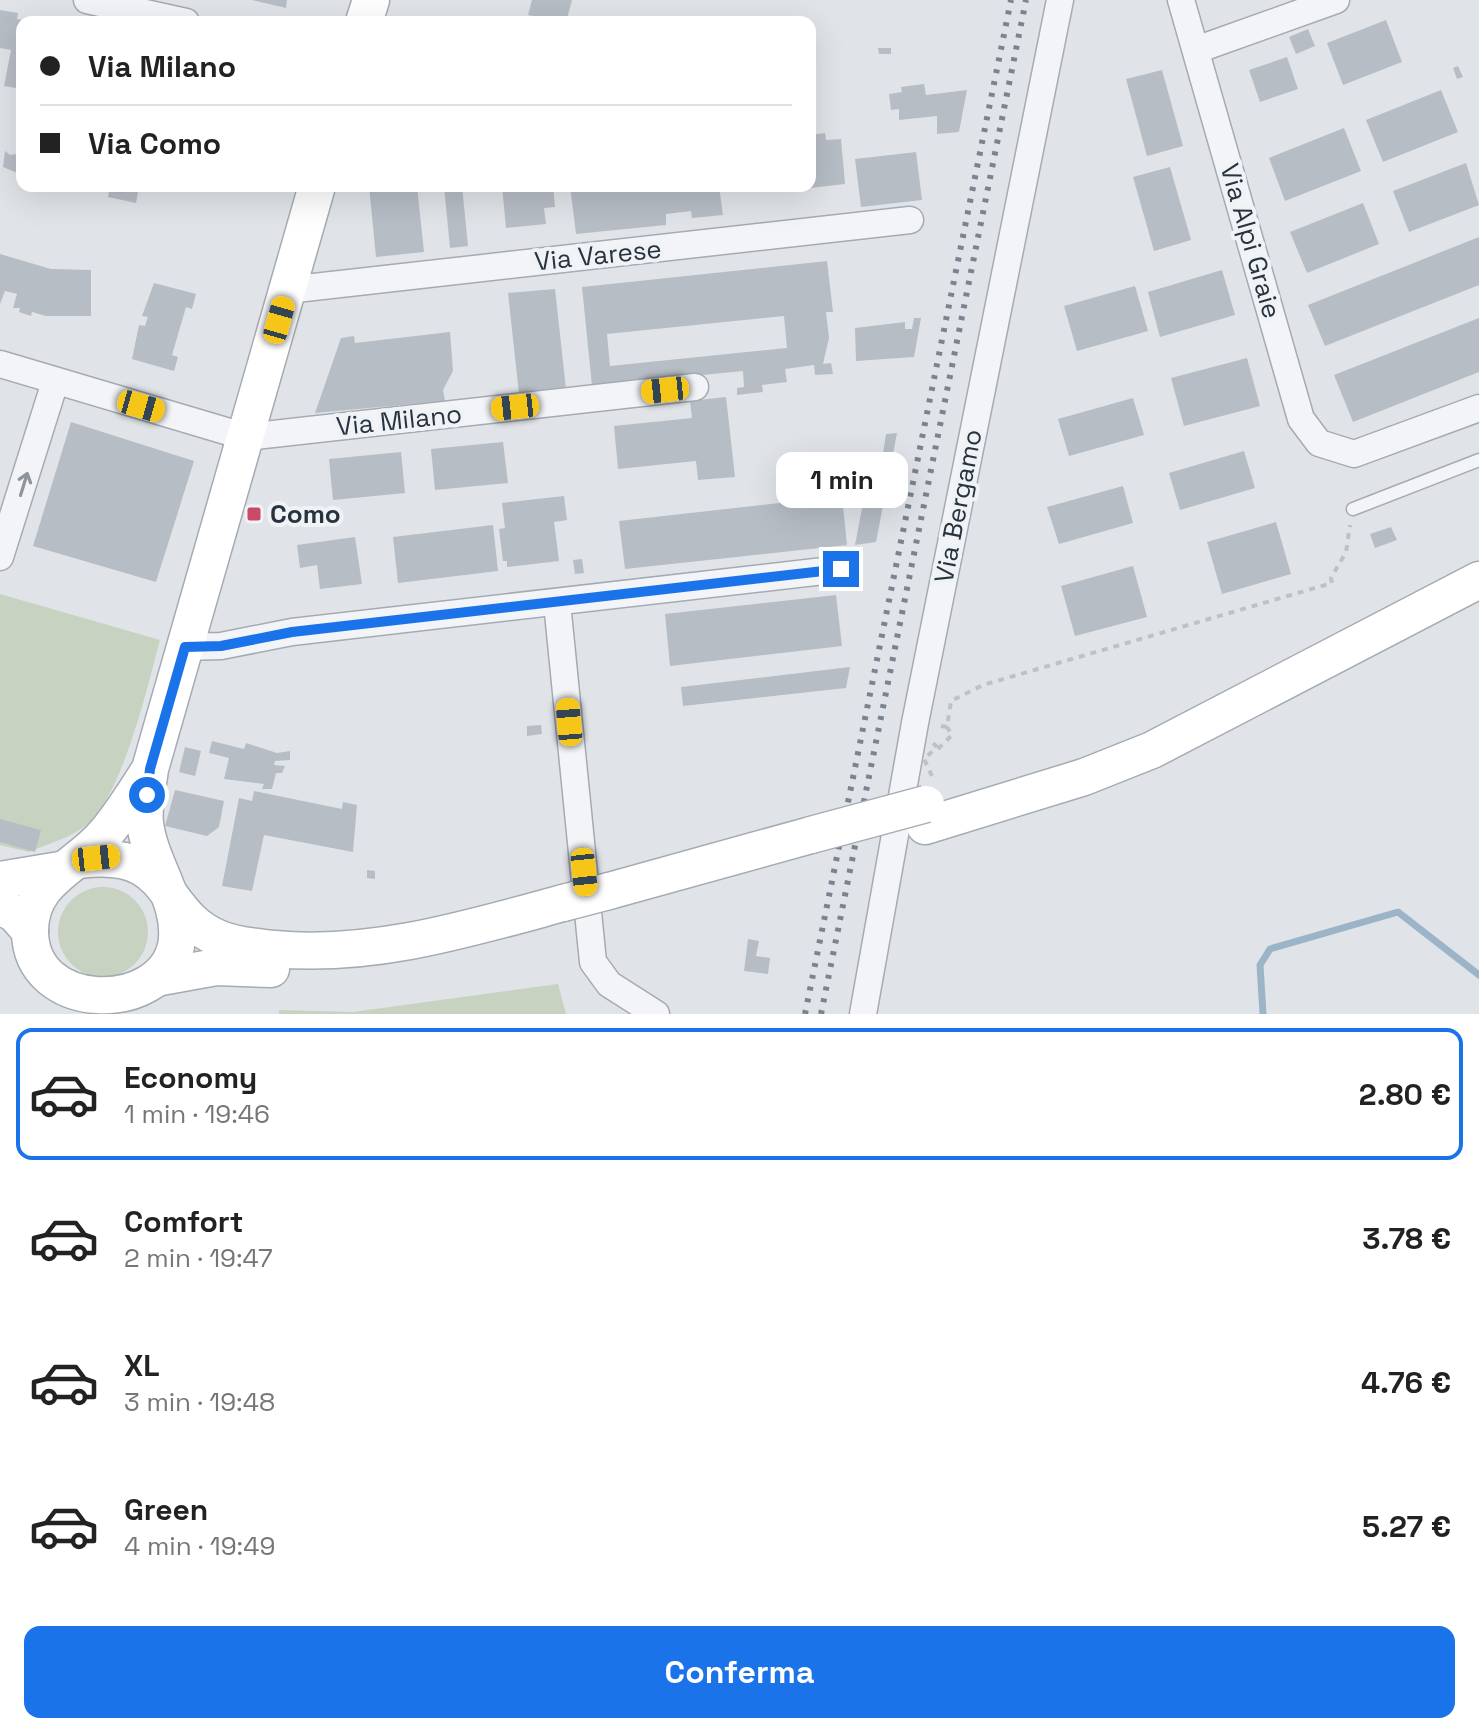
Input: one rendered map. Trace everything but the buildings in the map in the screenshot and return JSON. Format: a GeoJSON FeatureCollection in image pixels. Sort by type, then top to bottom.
{"type":"FeatureCollection","features":[{"type":"Feature","properties":{"kind":"main road"},"geometry":{"type":"LineString","coordinates":[[150,769],[105,835],[44,887],[33,908],[30,931],[33,950],[54,998],[116,1008],[143,993],[161,977],[176,949],[177,917],[145,822],[150,769],[315,192]]}},
{"type":"Feature","properties":{"kind":"main road"},"geometry":{"type":"LineString","coordinates":[[161,977],[216,967],[306,971],[394,966],[564,914],[810,847],[1069,760],[1181,714],[1479,557]]}},
{"type":"Feature","properties":{"kind":"main road"},"geometry":{"type":"LineString","coordinates":[[929,806],[1071,781],[1152,750],[1223,716],[1479,580]]}},
{"type":"Feature","properties":{"kind":"main road"},"geometry":{"type":"LineString","coordinates":[[0,880],[112,856],[142,866],[165,887],[199,927],[222,940],[295,951],[409,942],[564,914]]}},
{"type":"Feature","properties":{"kind":"main road"},"geometry":{"type":"LineString","coordinates":[[0,906],[15,914],[30,931]]}},
{"type":"Feature","properties":{"kind":"street","name":"Via Bergamo"},"geometry":{"type":"LineString","coordinates":[[863,1014],[915,723],[1060,0]]}},
{"type":"Feature","properties":{"kind":"street","name":"Via Alpi Graie"},"geometry":{"type":"LineString","coordinates":[[1181,0],[1301,419],[1319,443],[1354,454],[1479,408]]}},
{"type":"Feature","properties":{"kind":"street"},"geometry":{"type":"LineString","coordinates":[[1196,50],[1336,0]]}},
{"type":"Feature","properties":{"kind":"street"},"geometry":{"type":"LineString","coordinates":[[101,1],[162,16]]}},
{"type":"Feature","properties":{"kind":"street","name":"Via Varese"},"geometry":{"type":"LineString","coordinates":[[287,290],[910,220]]}},
{"type":"Feature","properties":{"kind":"street"},"geometry":{"type":"LineString","coordinates":[[0,364],[246,437]]}},
{"type":"Feature","properties":{"kind":"street"},"geometry":{"type":"LineString","coordinates":[[0,557],[55,382]]}},
{"type":"Feature","properties":{"kind":"street","name":"Via Milano"},"geometry":{"type":"LineString","coordinates":[[246,437],[695,387]]}},
{"type":"Feature","properties":{"kind":"street"},"geometry":{"type":"LineString","coordinates":[[185,647],[221,646],[292,632],[841,569]]}},
{"type":"Feature","properties":{"kind":"street"},"geometry":{"type":"LineString","coordinates":[[557,603],[593,962],[609,984],[656,1014]]}},
{"type":"Feature","properties":{"kind":"lane"},"geometry":{"type":"LineString","coordinates":[[1353,509],[1479,460]]}},
{"type":"Feature","properties":{"kind":"path"},"geometry":{"type":"LineString","coordinates":[[915,723],[947,727],[951,701],[983,685],[1332,583],[1331,578],[1346,552],[1353,509]]}},
{"type":"Feature","properties":{"kind":"path"},"geometry":{"type":"LineString","coordinates":[[929,806],[924,759],[937,747],[933,743]]}},
{"type":"Feature","properties":{"kind":"green space"},"geometry":{"type":"Polygon","coordinates":[[[0,594],[160,640],[132,739],[111,792],[85,826],[29,852],[0,845],[0,594]]]}},
{"type":"Feature","properties":{"kind":"green space"},"geometry":{"type":"Polygon","coordinates":[[[94,887],[112,887],[128,894],[141,907],[148,923],[148,941],[141,957],[128,970],[112,977],[94,977],[78,970],[65,957],[58,941],[58,923],[65,907],[78,894],[94,887]]]}},
{"type":"Feature","properties":{"kind":"green space"},"geometry":{"type":"Polygon","coordinates":[[[558,984],[566,1014],[279,1014],[279,1010],[353,1012],[558,984]]]}},
{"type":"Feature","properties":{"kind":"waterway"},"geometry":{"type":"LineString","coordinates":[[1263,1014],[1260,965],[1270,949],[1398,912],[1479,975]]}},
{"type":"Feature","properties":{"kind":"railway"},"geometry":{"type":"LineString","coordinates":[[805,1014],[1011,0]]}},
{"type":"Feature","properties":{"kind":"railway"},"geometry":{"type":"LineString","coordinates":[[821,1014],[1026,0]]}},
{"type":"Feature","properties":{"kind":"place","name":"Como"},"geometry":{"type":"Point","coordinates":[254,514]}},
{"type":"Feature","properties":{"kind":"route"},"geometry":{"type":"LineString","coordinates":[[147,795],[150,769],[185,647],[221,646],[292,632],[841,569]]}}]}
